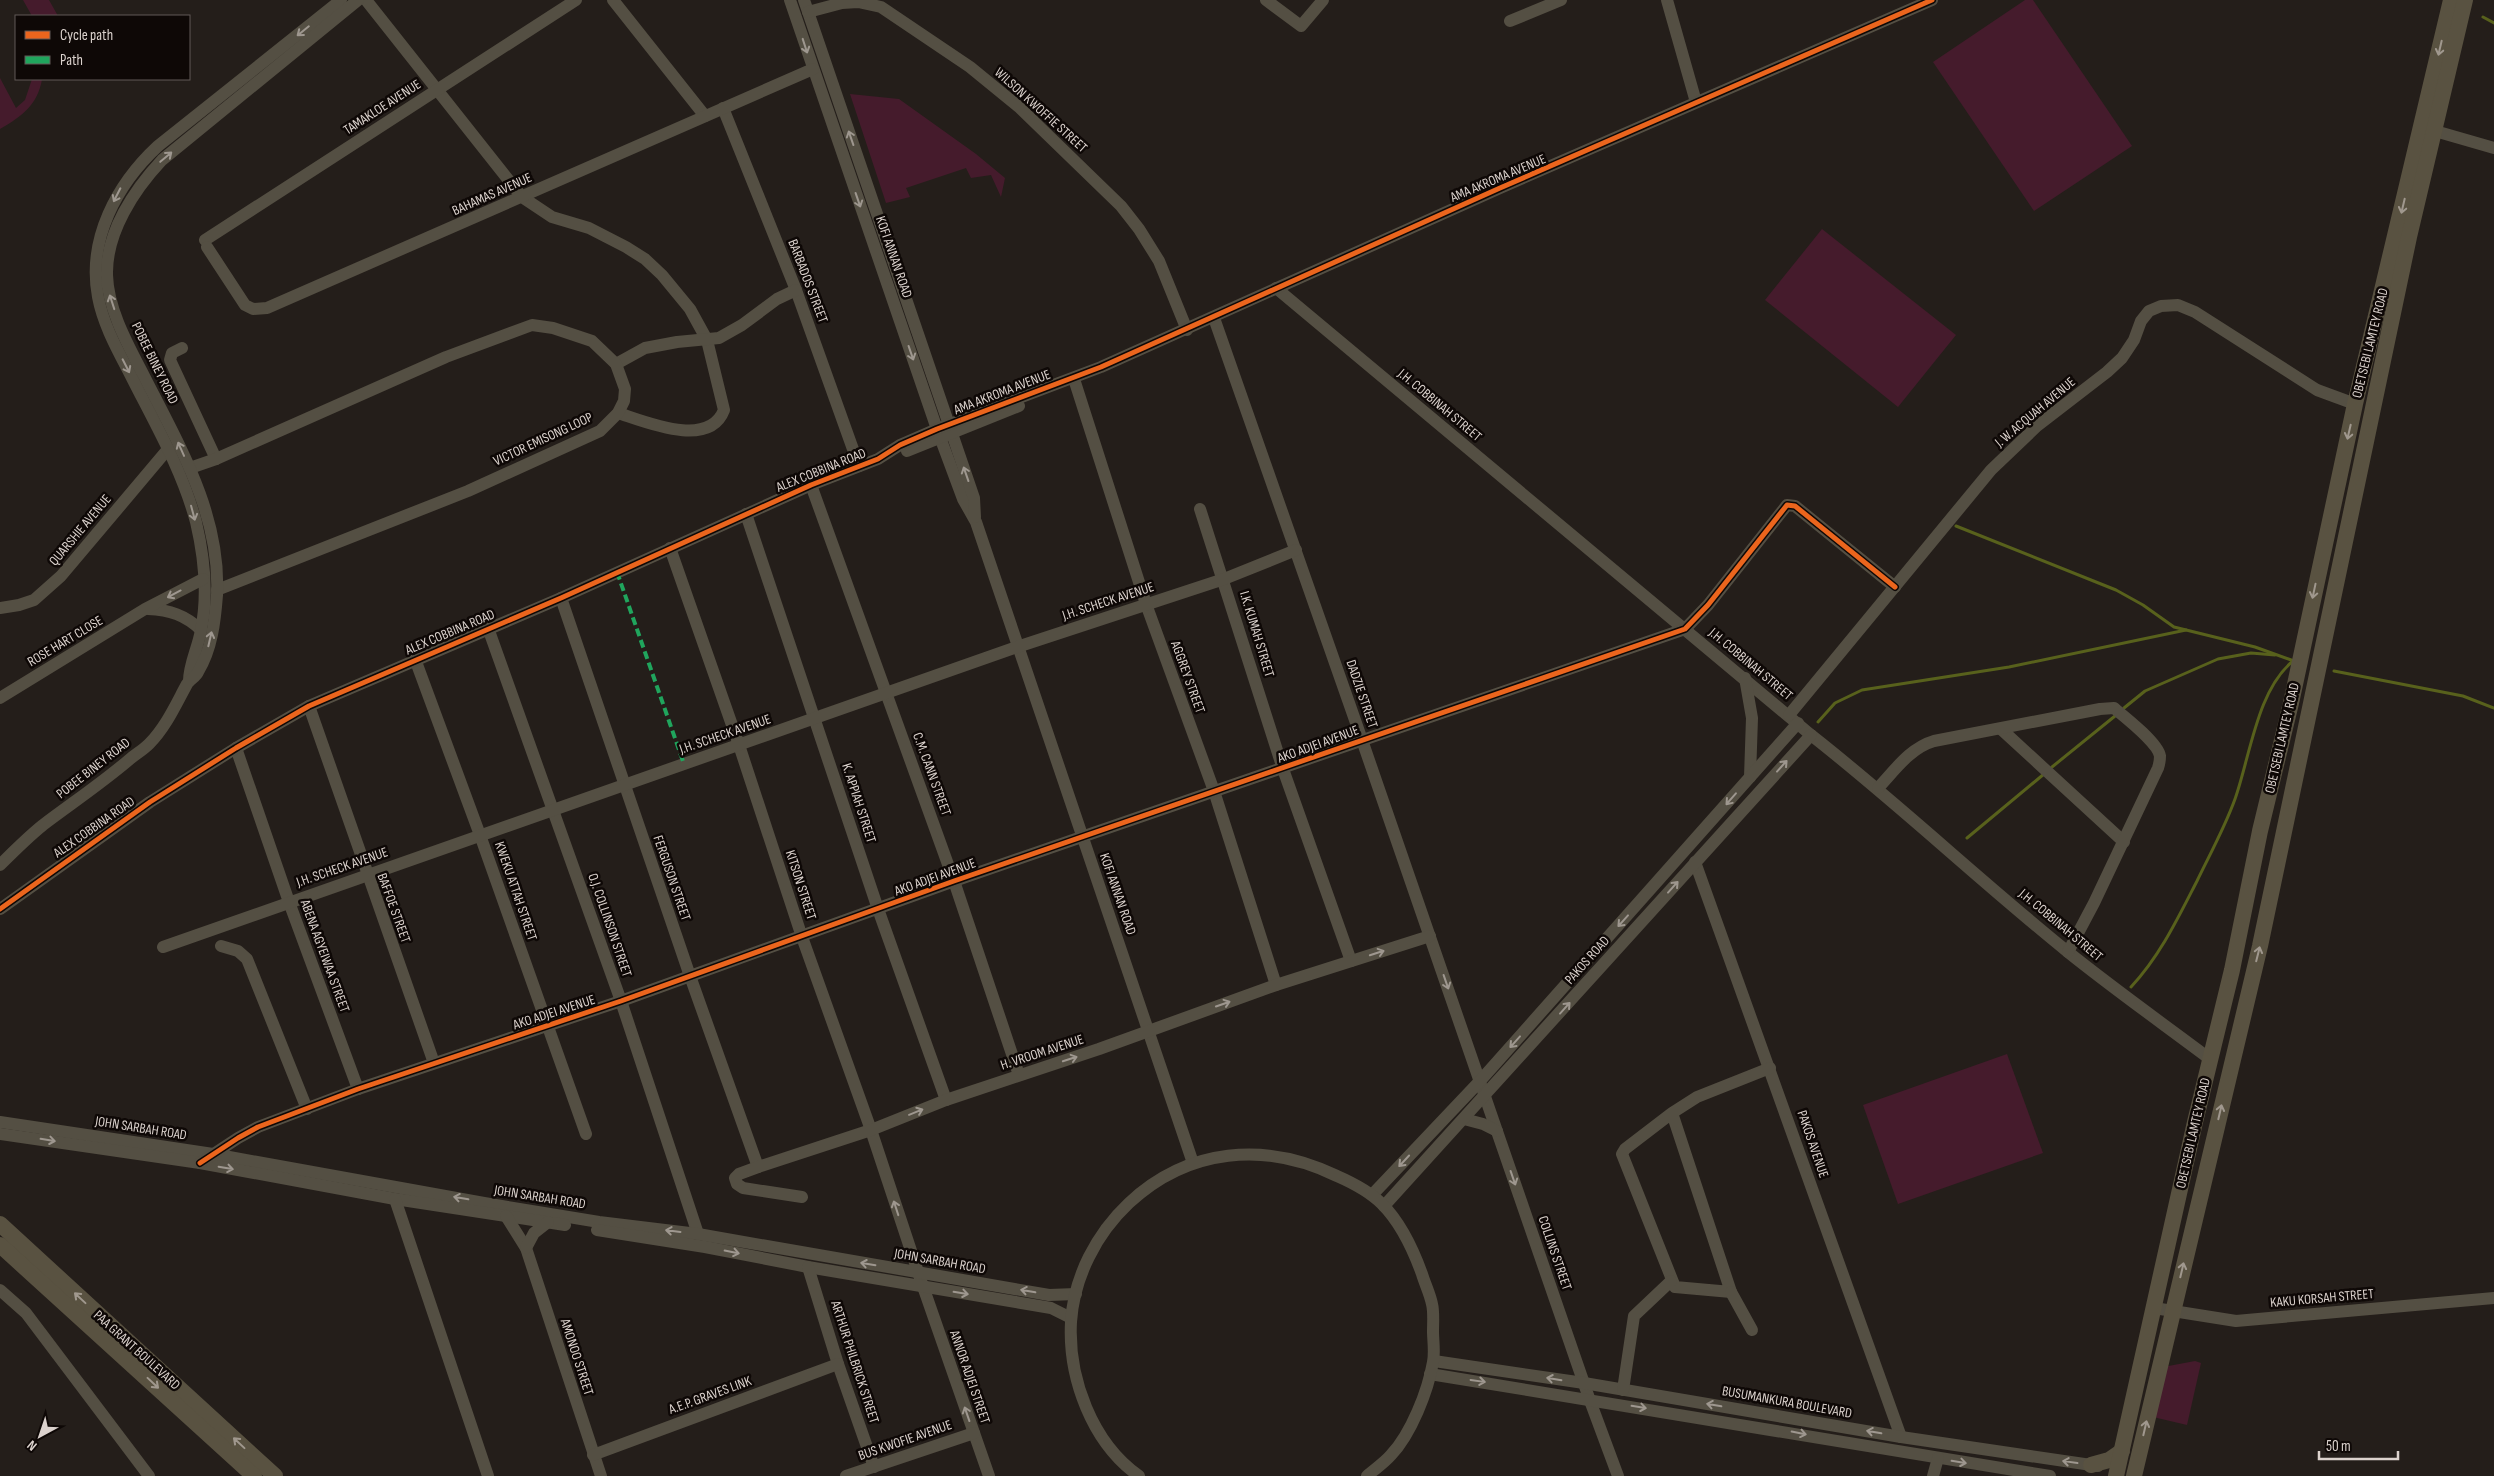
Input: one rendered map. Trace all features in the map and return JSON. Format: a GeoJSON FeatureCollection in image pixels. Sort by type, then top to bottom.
{"type":"FeatureCollection","features":[{"type":"Feature","properties":{"kind":"main road","name":"OBETSEBI LAMTEY ROAD"},"geometry":{"type":"LineString","coordinates":[[2116,1473],[2232,970],[2260,831],[2291,703],[2355,404],[2451,0]]}},
{"type":"Feature","properties":{"kind":"main road","name":"OBETSEBI LAMTEY ROAD"},"geometry":{"type":"LineString","coordinates":[[2135,1474],[2260,946],[2409,237],[2465,0]]}},
{"type":"Feature","properties":{"kind":"main road","name":"PAA GRANT BOULEVARD"},"geometry":{"type":"LineString","coordinates":[[0,1224],[275,1476]]}},
{"type":"Feature","properties":{"kind":"main road","name":"PAA GRANT BOULEVARD"},"geometry":{"type":"LineString","coordinates":[[0,1244],[254,1476]]}},
{"type":"Feature","properties":{"kind":"main road"},"geometry":{"type":"LineString","coordinates":[[2091,1465],[2109,1460],[2122,1451]]}},
{"type":"Feature","properties":{"kind":"street","name":"POBEE BINEY ROAD"},"geometry":{"type":"LineString","coordinates":[[0,865],[42,826],[107,779],[150,744],[177,705],[188,682],[189,670],[202,630],[203,579],[194,515],[186,488],[114,343],[97,296],[97,253],[109,211],[120,189],[140,162],[341,0]]}},
{"type":"Feature","properties":{"kind":"street","name":"POBEE BINEY ROAD"},"geometry":{"type":"LineString","coordinates":[[188,682],[198,674],[207,654],[216,614],[217,569],[208,517],[190,468],[121,329],[109,292],[107,273],[113,240],[121,219],[133,198],[162,160],[358,0]]}},
{"type":"Feature","properties":{"kind":"street"},"geometry":{"type":"LineString","coordinates":[[190,468],[216,459],[446,356],[532,325],[553,328],[592,340],[616,364],[625,389],[624,401],[618,414],[672,430],[692,430],[709,425],[721,417],[724,410],[706,340],[690,309],[662,275],[645,259],[589,228],[543,212],[522,197],[366,0]]}},
{"type":"Feature","properties":{"kind":"street","name":"TAMAKLOE AVENUE"},"geometry":{"type":"LineString","coordinates":[[206,243],[238,220],[576,0]]}},
{"type":"Feature","properties":{"kind":"street"},"geometry":{"type":"LineString","coordinates":[[613,0],[705,116]]}},
{"type":"Feature","properties":{"kind":"street","name":"KOFI ANNAN ROAD"},"geometry":{"type":"LineString","coordinates":[[790,0],[813,69],[944,431]]}},
{"type":"Feature","properties":{"kind":"street"},"geometry":{"type":"LineString","coordinates":[[1266,0],[1301,26],[1323,0]]}},
{"type":"Feature","properties":{"kind":"street"},"geometry":{"type":"LineString","coordinates":[[1510,21],[1560,0]]}},
{"type":"Feature","properties":{"kind":"street"},"geometry":{"type":"LineString","coordinates":[[1667,0],[1696,102]]}},
{"type":"Feature","properties":{"kind":"street","name":"AMA AKROMA AVENUE"},"geometry":{"type":"LineString","coordinates":[[944,431],[1058,391],[1074,379],[1214,318],[1276,288],[1932,0]]}},
{"type":"Feature","properties":{"kind":"street","name":"WILSON KWOFFIE STREET"},"geometry":{"type":"LineString","coordinates":[[806,6],[858,2],[881,7],[970,68],[1019,107],[1121,206],[1139,229],[1159,261],[1186,330]]}},
{"type":"Feature","properties":{"kind":"street","name":"KOFI ANNAN ROAD"},"geometry":{"type":"LineString","coordinates":[[806,6],[944,431],[963,499],[976,522],[1193,1163]]}},
{"type":"Feature","properties":{"kind":"street","name":"BAHAMAS AVENUE"},"geometry":{"type":"LineString","coordinates":[[206,243],[245,305],[253,309],[267,308],[813,69]]}},
{"type":"Feature","properties":{"kind":"street","name":"BARBADOS STREET"},"geometry":{"type":"LineString","coordinates":[[723,108],[796,290],[859,466]]}},
{"type":"Feature","properties":{"kind":"street"},"geometry":{"type":"LineString","coordinates":[[2435,131],[2494,148]]}},
{"type":"Feature","properties":{"kind":"street","name":"J.H. COBBINAH STREET"},"geometry":{"type":"LineString","coordinates":[[1276,288],[1811,735],[1878,788],[2068,952],[2142,1010],[2210,1059]]}},
{"type":"Feature","properties":{"kind":"street"},"geometry":{"type":"LineString","coordinates":[[616,364],[645,348],[670,343],[719,338],[742,326],[776,299],[796,290]]}},
{"type":"Feature","properties":{"kind":"street","name":"J. W. ACQUAH AVENUE"},"geometry":{"type":"LineString","coordinates":[[1793,719],[1895,586],[1991,470],[2037,426],[2107,372],[2122,358],[2134,340],[2141,321],[2149,311],[2162,306],[2178,305],[2195,312],[2317,390],[2355,404]]}},
{"type":"Feature","properties":{"kind":"street","name":"DADZIE STREET"},"geometry":{"type":"LineString","coordinates":[[1214,318],[1480,1080]]}},
{"type":"Feature","properties":{"kind":"street"},"geometry":{"type":"LineString","coordinates":[[182,348],[172,353],[170,360],[216,459]]}},
{"type":"Feature","properties":{"kind":"street","name":"AGGREY STREET"},"geometry":{"type":"LineString","coordinates":[[1074,379],[1146,604],[1214,791],[1276,985]]}},
{"type":"Feature","properties":{"kind":"street","name":"VICTOR EMISONG LOOP"},"geometry":{"type":"LineString","coordinates":[[217,590],[468,491],[600,431],[618,414]]}},
{"type":"Feature","properties":{"kind":"street","name":"ALEX COBBINA ROAD"},"geometry":{"type":"LineString","coordinates":[[0,909],[150,802],[308,706],[561,598],[811,485],[878,459],[900,445],[944,431]]}},
{"type":"Feature","properties":{"kind":"street","name":"QUARSHIE AVENUE"},"geometry":{"type":"LineString","coordinates":[[0,608],[34,600],[61,576],[168,449]]}},
{"type":"Feature","properties":{"kind":"street","name":"C.M. CANN STREET"},"geometry":{"type":"LineString","coordinates":[[811,485],[954,881],[1019,1075]]}},
{"type":"Feature","properties":{"kind":"street"},"geometry":{"type":"LineString","coordinates":[[1685,629],[1708,605],[1787,505],[1795,506],[1895,586]]}},
{"type":"Feature","properties":{"kind":"street","name":"I.K. KUMAH STREET"},"geometry":{"type":"LineString","coordinates":[[1200,509],[1224,579],[1283,769],[1351,961]]}},
{"type":"Feature","properties":{"kind":"street","name":"K. APPIAH STREET"},"geometry":{"type":"LineString","coordinates":[[746,514],[878,909],[946,1100]]}},
{"type":"Feature","properties":{"kind":"street","name":"KITSON STREET"},"geometry":{"type":"LineString","coordinates":[[670,548],[739,744],[802,937],[871,1130],[924,1287]]}},
{"type":"Feature","properties":{"kind":"street","name":"J.H. SCHECK AVENUE"},"geometry":{"type":"LineString","coordinates":[[164,947],[1018,647],[1224,579],[1296,550]]}},
{"type":"Feature","properties":{"kind":"street","name":"ROSE HART CLOSE"},"geometry":{"type":"LineString","coordinates":[[0,698],[145,610],[203,579]]}},
{"type":"Feature","properties":{"kind":"street","name":"FERGUSON STREET"},"geometry":{"type":"LineString","coordinates":[[561,598],[690,976],[758,1166]]}},
{"type":"Feature","properties":{"kind":"street"},"geometry":{"type":"LineString","coordinates":[[145,610],[175,612],[189,619],[202,630]]}},
{"type":"Feature","properties":{"kind":"street","name":"O.J. COLLINSON STREET"},"geometry":{"type":"LineString","coordinates":[[488,628],[621,1001],[698,1234]]}},
{"type":"Feature","properties":{"kind":"street","name":"AKO ADJEI AVENUE"},"geometry":{"type":"LineString","coordinates":[[200,1163],[258,1127],[358,1089],[621,1001],[954,881],[1685,629]]}},
{"type":"Feature","properties":{"kind":"street","name":"KWEKU ATTAH STREET"},"geometry":{"type":"LineString","coordinates":[[415,659],[480,835],[586,1134]]}},
{"type":"Feature","properties":{"kind":"street"},"geometry":{"type":"LineString","coordinates":[[1745,678],[1752,718],[1750,778]]}},
{"type":"Feature","properties":{"kind":"street","name":"BAFFOE STREET"},"geometry":{"type":"LineString","coordinates":[[308,706],[366,875],[434,1063]]}},
{"type":"Feature","properties":{"kind":"street"},"geometry":{"type":"LineString","coordinates":[[1878,788],[1910,754],[1922,745],[2100,709],[2114,708],[2156,747],[2160,757],[2158,768],[2124,842],[2068,952]]}},
{"type":"Feature","properties":{"kind":"street","name":"PAKOS ROAD"},"geometry":{"type":"LineString","coordinates":[[1372,1194],[1480,1080],[1750,778],[1793,719]]}},
{"type":"Feature","properties":{"kind":"street"},"geometry":{"type":"LineString","coordinates":[[2001,729],[2124,842]]}},
{"type":"Feature","properties":{"kind":"street","name":"PAKOS ROAD"},"geometry":{"type":"LineString","coordinates":[[1384,1206],[1486,1096],[1811,735]]}},
{"type":"Feature","properties":{"kind":"street","name":"ABENA AGYEIWAA STREET"},"geometry":{"type":"LineString","coordinates":[[236,748],[289,902],[358,1089]]}},
{"type":"Feature","properties":{"kind":"street","name":"PAKOS AVENUE"},"geometry":{"type":"LineString","coordinates":[[1695,862],[1901,1437]]}},
{"type":"Feature","properties":{"kind":"street","name":"H. VROOM AVENUE"},"geometry":{"type":"LineString","coordinates":[[802,1197],[743,1188],[737,1184],[735,1178],[739,1174],[758,1166],[871,1130],[946,1100],[1099,1050],[1149,1030],[1276,985],[1430,936]]}},
{"type":"Feature","properties":{"kind":"street"},"geometry":{"type":"LineString","coordinates":[[220,946],[238,952],[247,959],[306,1109]]}},
{"type":"Feature","properties":{"kind":"street"},"geometry":{"type":"LineString","coordinates":[[1731,1292],[1680,1289],[1675,1287],[1622,1154],[1625,1149],[1672,1113],[1722,1086],[1770,1068]]}},
{"type":"Feature","properties":{"kind":"street","name":"COLLINS STREET"},"geometry":{"type":"LineString","coordinates":[[1480,1080],[1584,1383]]}},
{"type":"Feature","properties":{"kind":"street"},"geometry":{"type":"LineString","coordinates":[[1672,1113],[1731,1292],[1752,1330]]}},
{"type":"Feature","properties":{"kind":"street"},"geometry":{"type":"LineString","coordinates":[[1464,1118],[1483,1124],[1497,1132]]}},
{"type":"Feature","properties":{"kind":"street","name":"JOHN SARBAH ROAD"},"geometry":{"type":"LineString","coordinates":[[0,1122],[213,1154],[599,1222],[698,1234],[1049,1295],[1076,1294]]}},
{"type":"Feature","properties":{"kind":"street","name":"JOHN SARBAH ROAD"},"geometry":{"type":"LineString","coordinates":[[0,1134],[200,1163],[395,1199],[705,1247],[808,1267],[1051,1308],[1071,1318]]}},
{"type":"Feature","properties":{"kind":"street"},"geometry":{"type":"LineString","coordinates":[[1132,1474],[1106,1443],[1088,1411],[1075,1377],[1070,1340],[1071,1318],[1087,1259],[1112,1219],[1146,1187],[1193,1163],[1228,1155],[1270,1154],[1311,1163],[1372,1194],[1384,1206],[1414,1252],[1432,1305],[1434,1361],[1420,1410],[1392,1454],[1367,1476]]}},
{"type":"Feature","properties":{"kind":"street"},"geometry":{"type":"LineString","coordinates":[[395,1199],[488,1476]]}},
{"type":"Feature","properties":{"kind":"street","name":"AMONOO STREET"},"geometry":{"type":"LineString","coordinates":[[506,1216],[526,1248],[601,1476]]}},
{"type":"Feature","properties":{"kind":"street"},"geometry":{"type":"LineString","coordinates":[[526,1248],[534,1233],[548,1222]]}},
{"type":"Feature","properties":{"kind":"street","name":"ARTHUR PHILBRICK STREET"},"geometry":{"type":"LineString","coordinates":[[808,1267],[838,1364],[874,1466]]}},
{"type":"Feature","properties":{"kind":"street"},"geometry":{"type":"LineString","coordinates":[[1623,1390],[1634,1316],[1671,1281]]}},
{"type":"Feature","properties":{"kind":"street","name":"ANNOR ADJEI STREET"},"geometry":{"type":"LineString","coordinates":[[924,1287],[989,1476]]}},
{"type":"Feature","properties":{"kind":"street"},"geometry":{"type":"LineString","coordinates":[[0,1290],[26,1313],[149,1476]]}},
{"type":"Feature","properties":{"kind":"street","name":"KAKU KORSAH STREET"},"geometry":{"type":"LineString","coordinates":[[2154,1308],[2236,1321],[2494,1298]]}},
{"type":"Feature","properties":{"kind":"street","name":"BUSUMANKURA BOULEVARD"},"geometry":{"type":"LineString","coordinates":[[1434,1361],[1584,1383],[1901,1437],[2091,1465],[2116,1473],[2135,1474]]}},
{"type":"Feature","properties":{"kind":"street","name":"A.E.P. GRAVES LINK"},"geometry":{"type":"LineString","coordinates":[[593,1455],[838,1364]]}},
{"type":"Feature","properties":{"kind":"street","name":"BUSUMANKURA BOULEVARD"},"geometry":{"type":"LineString","coordinates":[[1430,1374],[1589,1398],[2050,1476]]}},
{"type":"Feature","properties":{"kind":"street"},"geometry":{"type":"LineString","coordinates":[[1584,1383],[1618,1476]]}},
{"type":"Feature","properties":{"kind":"street","name":"BUS KWOFIE AVENUE"},"geometry":{"type":"LineString","coordinates":[[846,1476],[974,1433]]}},
{"type":"Feature","properties":{"kind":"street"},"geometry":{"type":"LineString","coordinates":[[1933,1476],[1938,1458]]}},
{"type":"Feature","properties":{"kind":"shaded area"},"geometry":{"type":"Polygon","coordinates":[[[23,0],[49,0],[57,15],[31,15],[23,0]]]}},
{"type":"Feature","properties":{"kind":"shaded area"},"geometry":{"type":"Polygon","coordinates":[[[2025,0],[2033,0],[2132,146],[2034,211],[1933,62],[2025,0]]]}},
{"type":"Feature","properties":{"kind":"shaded area"},"geometry":{"type":"Polygon","coordinates":[[[0,78],[16,108],[25,100],[32,80],[42,80],[37,96],[27,109],[15,120],[0,129],[0,78]]]}},
{"type":"Feature","properties":{"kind":"shaded area"},"geometry":{"type":"Polygon","coordinates":[[[850,94],[899,99],[976,154],[1005,178],[1001,197],[991,175],[971,178],[966,168],[906,188],[910,197],[886,203],[850,94]]]}},
{"type":"Feature","properties":{"kind":"shaded area"},"geometry":{"type":"Polygon","coordinates":[[[1822,229],[1956,335],[1898,407],[1765,300],[1822,229]]]}},
{"type":"Feature","properties":{"kind":"shaded area"},"geometry":{"type":"Polygon","coordinates":[[[2007,1054],[2043,1153],[1898,1204],[1863,1105],[2007,1054]]]}},
{"type":"Feature","properties":{"kind":"shaded area"},"geometry":{"type":"Polygon","coordinates":[[[2195,1361],[2201,1363],[2187,1425],[2153,1417],[2163,1367],[2195,1361]]]}},
{"type":"Feature","properties":{"kind":"waterway"},"geometry":{"type":"LineString","coordinates":[[2483,17],[2494,23]]}},
{"type":"Feature","properties":{"kind":"waterway"},"geometry":{"type":"LineString","coordinates":[[1956,526],[2116,590],[2143,605],[2174,627],[2255,647],[2294,661]]}},
{"type":"Feature","properties":{"kind":"waterway"},"geometry":{"type":"LineString","coordinates":[[1818,722],[1835,703],[1862,690],[2009,667],[2186,630]]}},
{"type":"Feature","properties":{"kind":"waterway"},"geometry":{"type":"LineString","coordinates":[[2124,708],[2145,691],[2218,659],[2251,653],[2275,655]]}},
{"type":"Feature","properties":{"kind":"waterway"},"geometry":{"type":"LineString","coordinates":[[2131,987],[2160,950],[2197,881],[2235,799],[2263,706],[2271,689],[2293,661]]}},
{"type":"Feature","properties":{"kind":"waterway"},"geometry":{"type":"LineString","coordinates":[[2334,671],[2463,696],[2494,708]]}},
{"type":"Feature","properties":{"kind":"waterway"},"geometry":{"type":"LineString","coordinates":[[2052,767],[2115,716]]}},
{"type":"Feature","properties":{"kind":"waterway"},"geometry":{"type":"LineString","coordinates":[[1967,838],[2044,774]]}},
{"type":"Feature","properties":{"kind":"marked path"},"geometry":{"type":"LineString","coordinates":[[617,572],[684,764]]}},
{"type":"Feature","properties":{"kind":"cycle path"},"geometry":{"type":"LineString","coordinates":[[0,909],[150,802],[236,748],[309,706],[561,598],[811,485],[878,459],[900,445],[937,429],[1101,367],[1500,188],[1932,0]]}},
{"type":"Feature","properties":{"kind":"cycle path"},"geometry":{"type":"LineString","coordinates":[[200,1163],[258,1127],[358,1089],[621,1001],[954,881],[1685,629],[1708,605],[1787,505],[1795,506],[1895,587]]}}]}
